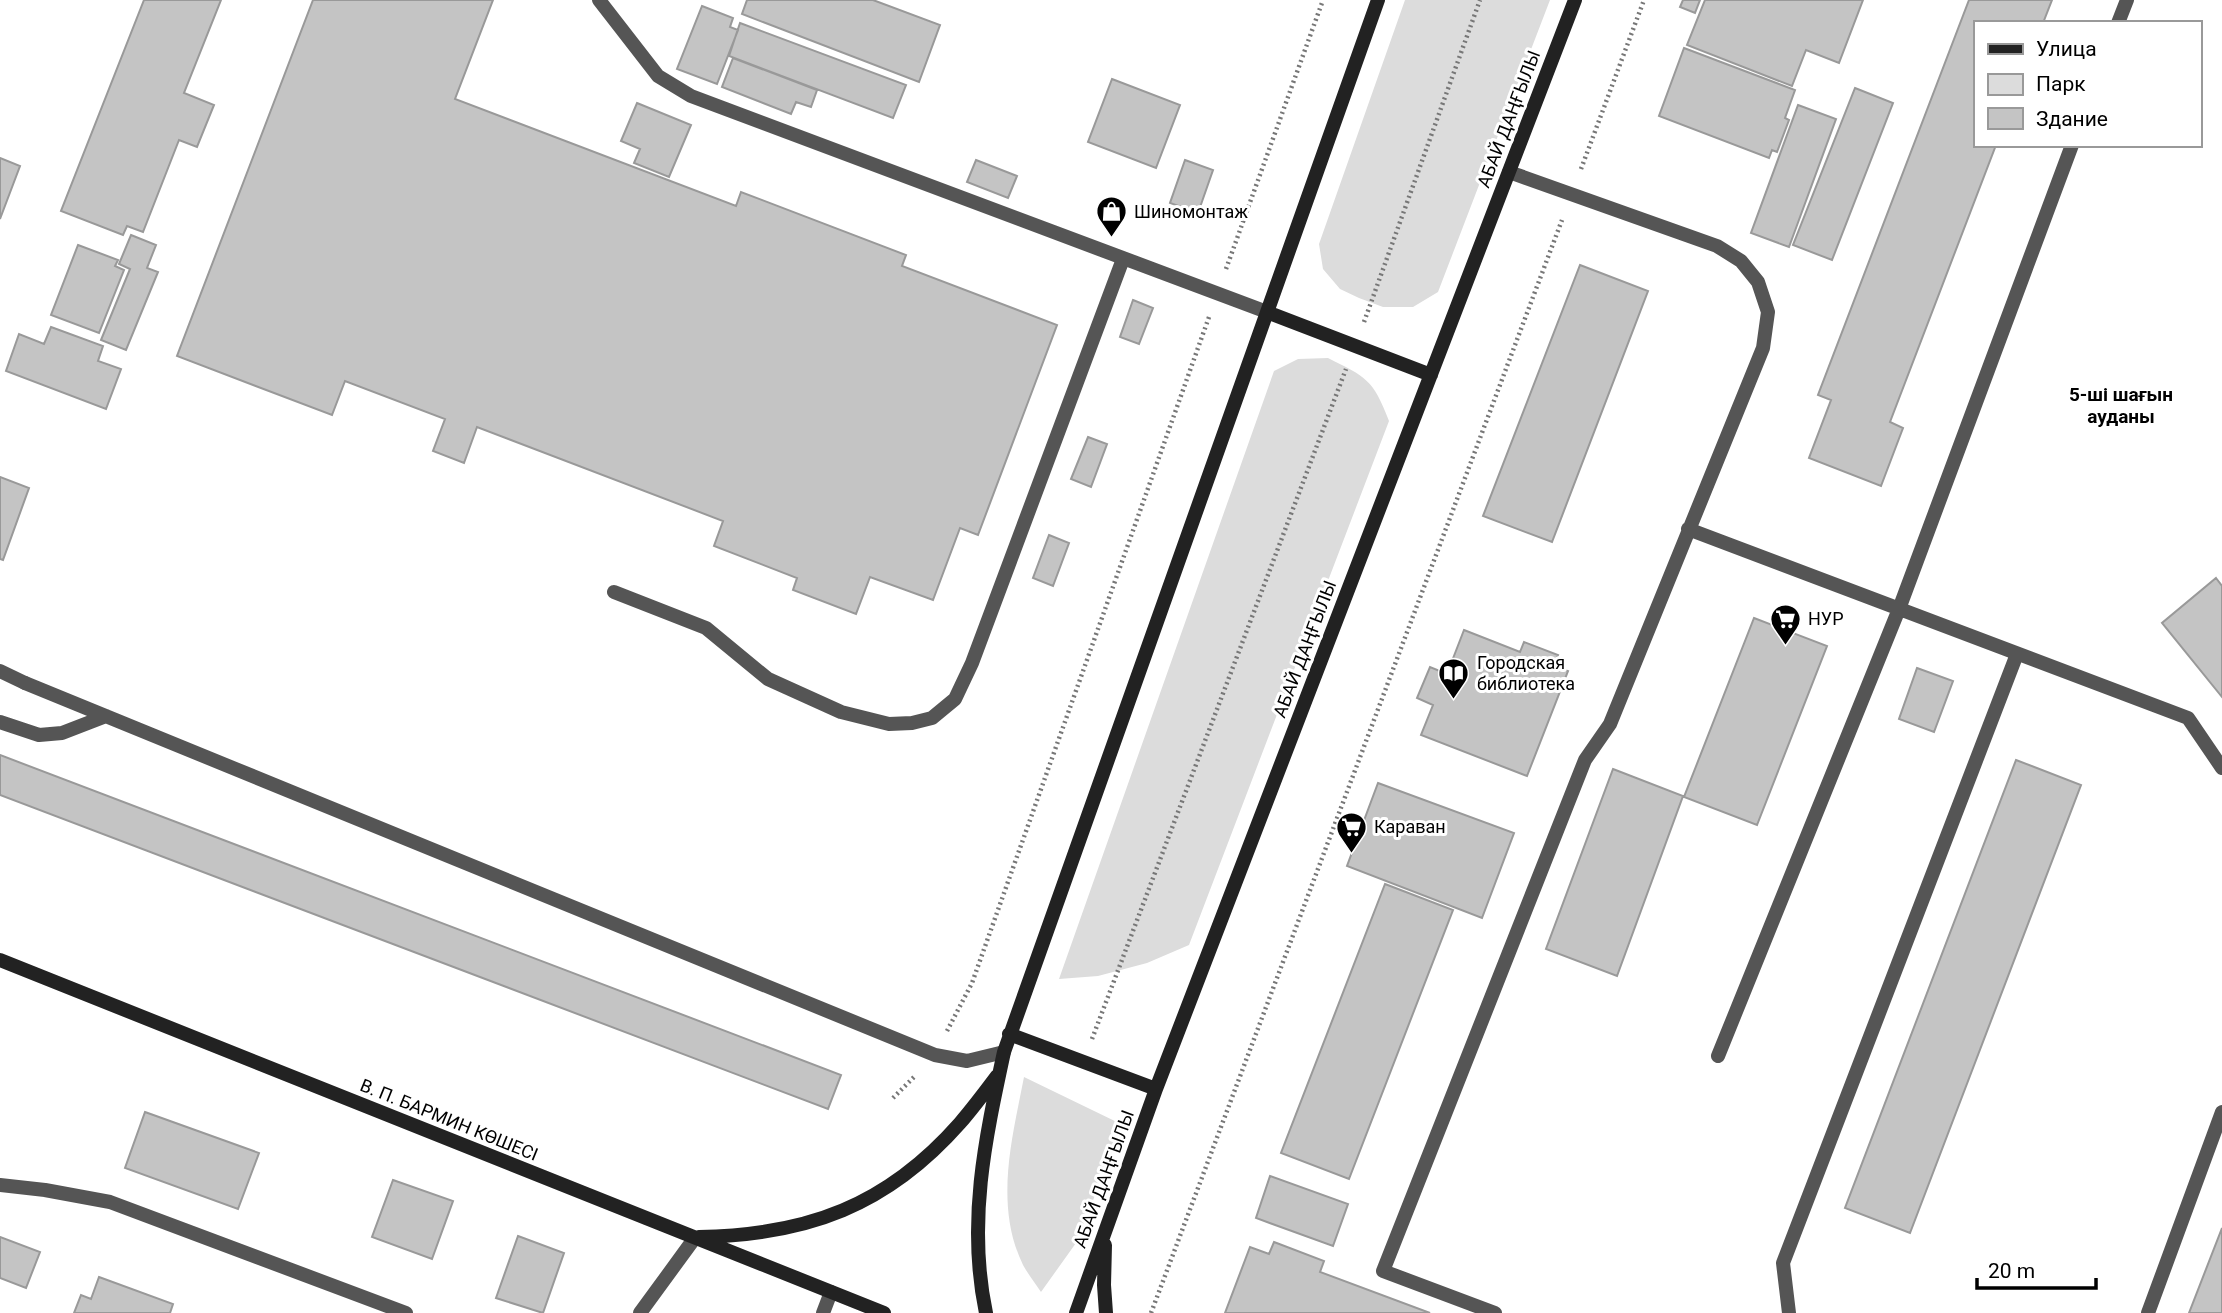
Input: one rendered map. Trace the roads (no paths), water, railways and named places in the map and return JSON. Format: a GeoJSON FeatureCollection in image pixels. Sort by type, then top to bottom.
{"type":"FeatureCollection","features":[{"type":"Feature","properties":{"kind":"main road"},"geometry":{"type":"LineString","coordinates":[[986,1313],[977,1236],[979,1186],[988,1125],[1009,1034],[1378,0]]}},
{"type":"Feature","properties":{"kind":"main road","name":"АБАЙ ДАҢҒЫЛЫ"},"geometry":{"type":"LineString","coordinates":[[1076,1313],[1156,1089],[1575,0]]}},
{"type":"Feature","properties":{"kind":"main road"},"geometry":{"type":"LineString","coordinates":[[1267,312],[1431,375]]}},
{"type":"Feature","properties":{"kind":"main road","name":"В. П. БАРМИН КӨШЕСІ"},"geometry":{"type":"LineString","coordinates":[[0,960],[884,1313]]}},
{"type":"Feature","properties":{"kind":"main road"},"geometry":{"type":"LineString","coordinates":[[1009,1034],[1156,1089]]}},
{"type":"Feature","properties":{"kind":"main road"},"geometry":{"type":"LineString","coordinates":[[692,1238],[743,1236],[785,1229],[825,1219],[860,1203],[896,1181],[933,1150],[960,1123],[1000,1072]]}},
{"type":"Feature","properties":{"kind":"main road"},"geometry":{"type":"LineString","coordinates":[[1106,1230],[1106,1313]]}},
{"type":"Feature","properties":{"kind":"street"},"geometry":{"type":"LineString","coordinates":[[599,0],[659,76],[691,96],[1267,312]]}},
{"type":"Feature","properties":{"kind":"street"},"geometry":{"type":"LineString","coordinates":[[2119,21],[2127,0]]}},
{"type":"Feature","properties":{"kind":"street"},"geometry":{"type":"LineString","coordinates":[[1718,1056],[1899,609],[2072,147]]}},
{"type":"Feature","properties":{"kind":"street"},"geometry":{"type":"LineString","coordinates":[[1494,1313],[1383,1271],[1585,760],[1610,724],[1763,348],[1768,312],[1758,282],[1741,261],[1717,246],[1509,172]]}},
{"type":"Feature","properties":{"kind":"street"},"geometry":{"type":"LineString","coordinates":[[614,592],[706,628],[768,679],[842,712],[889,724],[912,723],[932,718],[954,699],[972,663],[1124,258]]}},
{"type":"Feature","properties":{"kind":"street"},"geometry":{"type":"LineString","coordinates":[[1688,529],[2188,719],[2222,768]]}},
{"type":"Feature","properties":{"kind":"street"},"geometry":{"type":"LineString","coordinates":[[1789,1313],[1783,1263],[2017,654]]}},
{"type":"Feature","properties":{"kind":"street"},"geometry":{"type":"LineString","coordinates":[[0,670],[25,683],[935,1055],[967,1061],[1004,1052]]}},
{"type":"Feature","properties":{"kind":"street"},"geometry":{"type":"LineString","coordinates":[[0,722],[39,735],[62,733],[106,716]]}},
{"type":"Feature","properties":{"kind":"street"},"geometry":{"type":"LineString","coordinates":[[2148,1313],[2222,1112]]}},
{"type":"Feature","properties":{"kind":"street"},"geometry":{"type":"LineString","coordinates":[[0,1185],[110,1202],[406,1313]]}},
{"type":"Feature","properties":{"kind":"street"},"geometry":{"type":"LineString","coordinates":[[640,1313],[692,1238]]}},
{"type":"Feature","properties":{"kind":"street"},"geometry":{"type":"LineString","coordinates":[[822,1313],[831,1292]]}},
{"type":"Feature","properties":{"kind":"place","name":"Шиномонтаж"},"geometry":{"type":"Point","coordinates":[1111,239]}},
{"type":"Feature","properties":{"kind":"place","name":"НУР"},"geometry":{"type":"Point","coordinates":[1785,646]}},
{"type":"Feature","properties":{"kind":"place","name":"Городская библиотека"},"geometry":{"type":"Point","coordinates":[1454,700]}},
{"type":"Feature","properties":{"kind":"place","name":"Караван"},"geometry":{"type":"Point","coordinates":[1351,854]}},
{"type":"Feature","properties":{"kind":"district","name":"5-ші шағын ауданы"},"geometry":{"type":"Point","coordinates":[2121,405]}}]}
